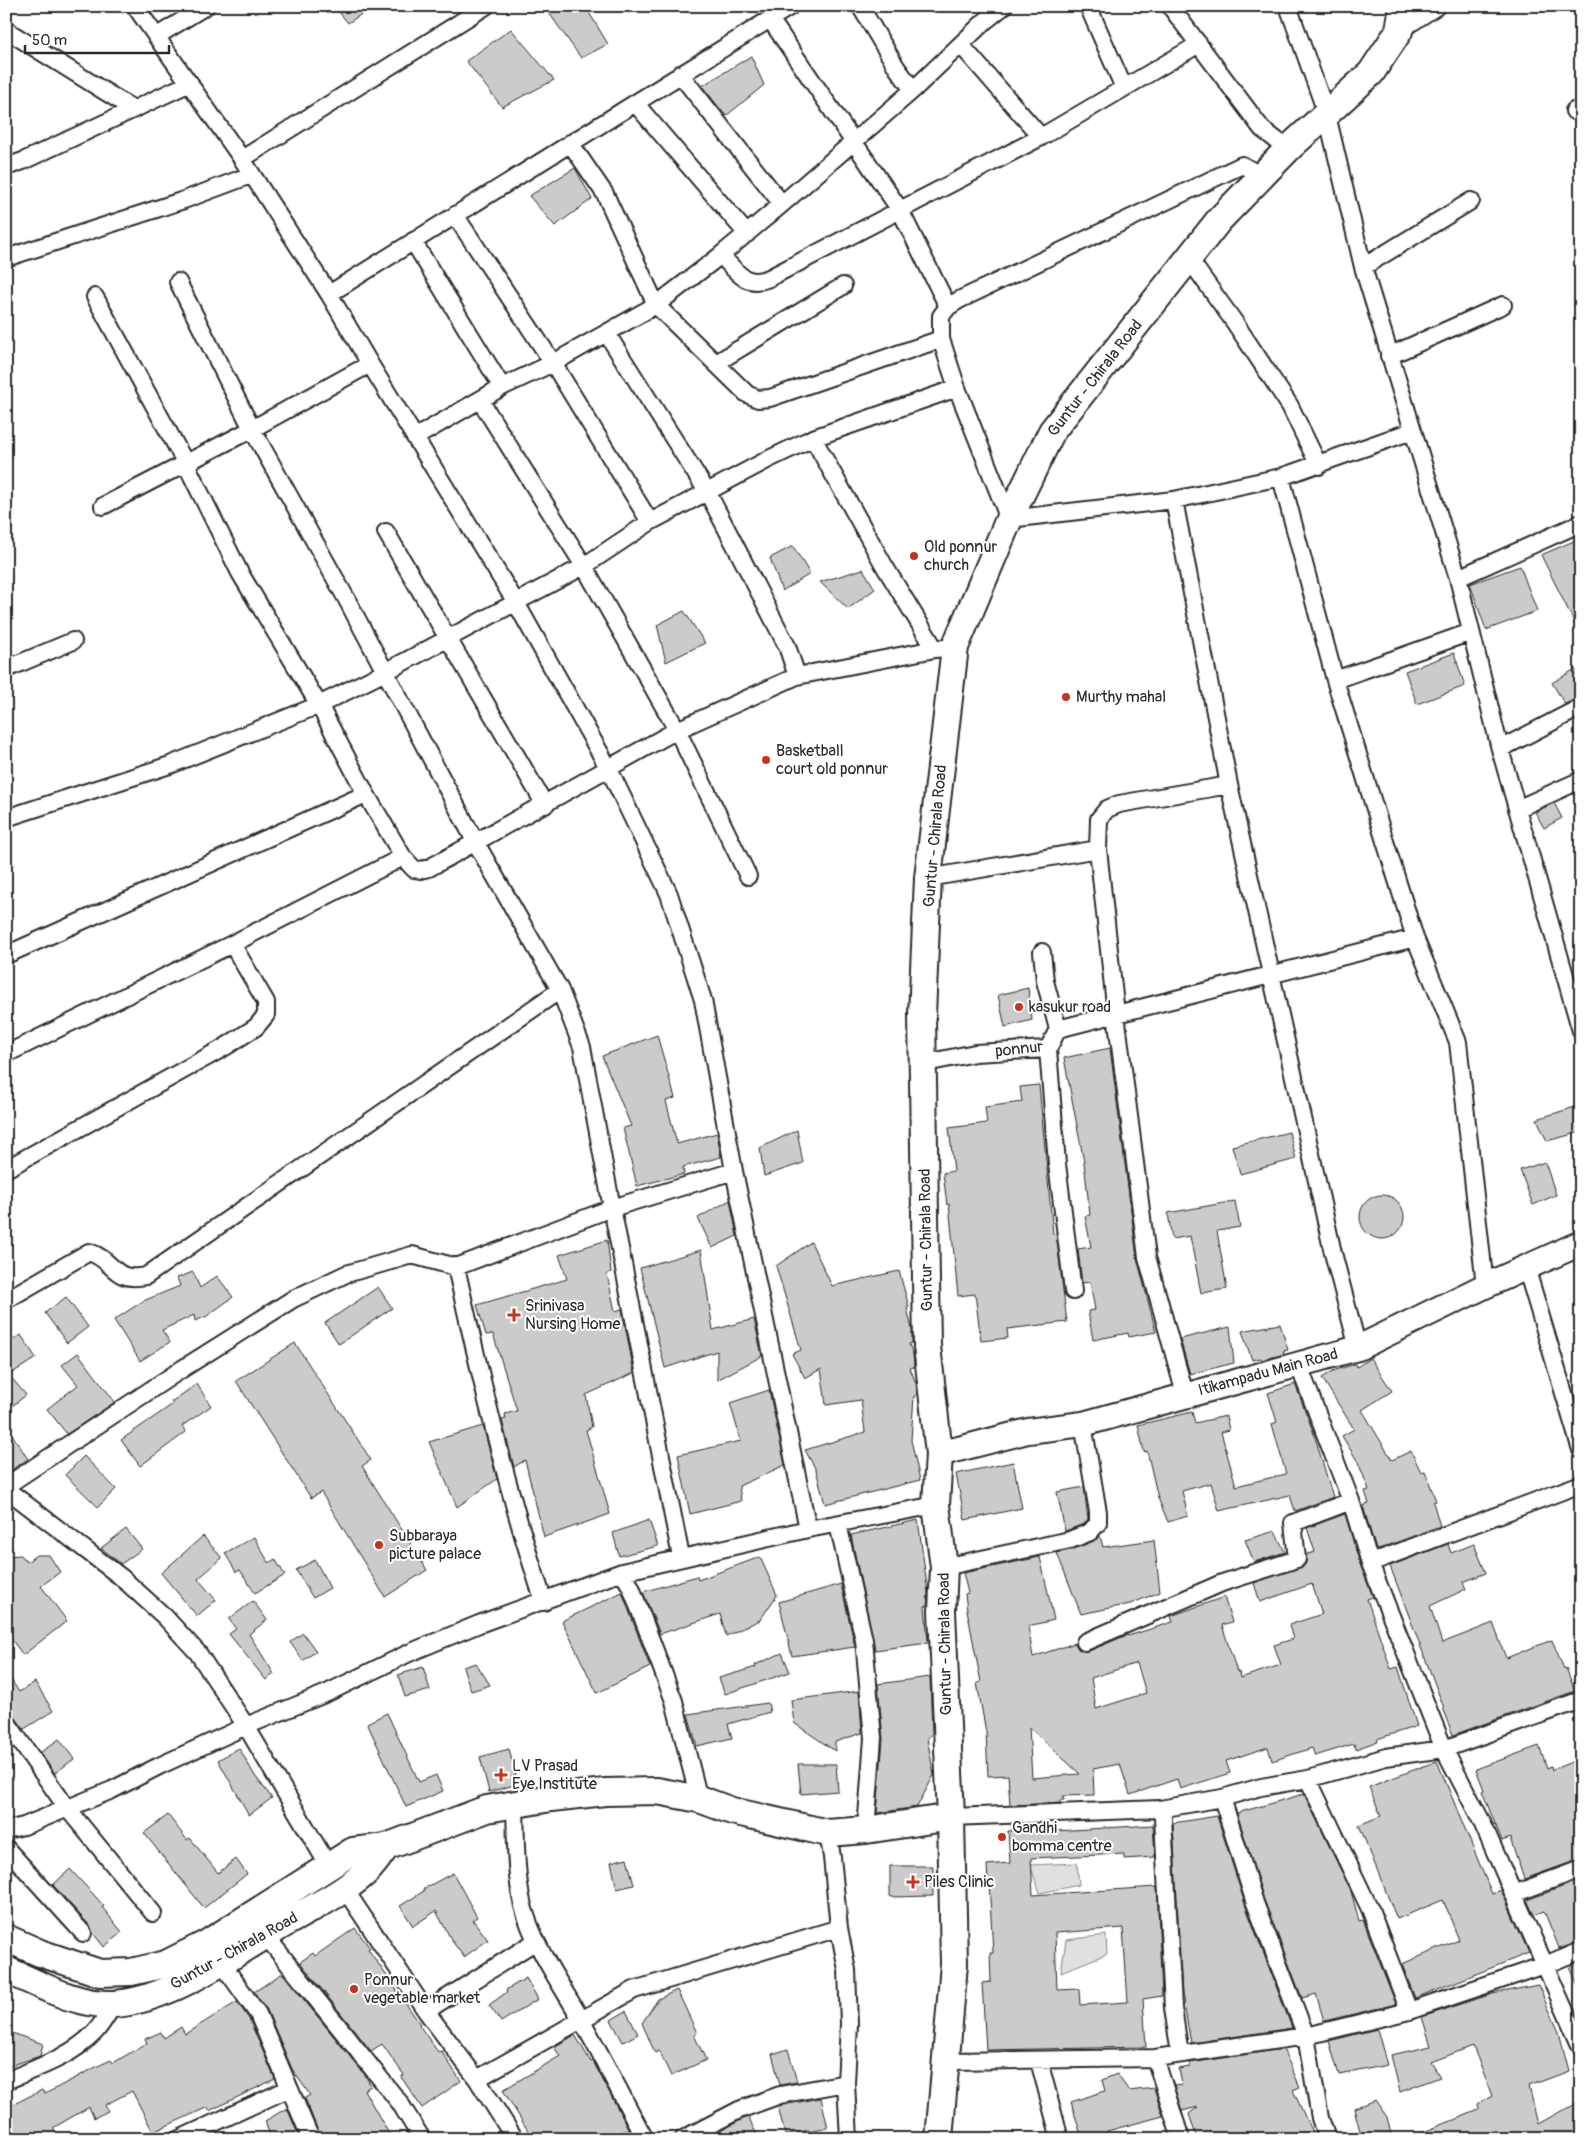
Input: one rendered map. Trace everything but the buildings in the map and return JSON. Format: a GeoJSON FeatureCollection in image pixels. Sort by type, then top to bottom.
{"type":"FeatureCollection","features":[{"type":"Feature","properties":{"kind":"main road","name":"Guntur - Chirala Road"},"geometry":{"type":"LineString","coordinates":[[939,2139],[954,1964],[951,1817],[942,1612],[944,1567],[936,1505],[939,1454],[927,1346],[926,1189],[922,1064],[928,878],[945,648],[1052,431],[1219,220],[1288,149],[1371,73],[1401,19]]}},
{"type":"Feature","properties":{"kind":"main road","name":"Guntur - Chirala Road"},"geometry":{"type":"LineString","coordinates":[[6,1938],[40,1953],[100,1973],[131,1972],[166,1964],[206,1944],[257,1914],[328,1865],[353,1851],[386,1847],[487,1809],[605,1792],[657,1791],[699,1799],[732,1811],[828,1833],[866,1830],[951,1817]]}},
{"type":"Feature","properties":{"kind":"main road","name":"Guntur - Chirala Road"},"geometry":{"type":"LineString","coordinates":[[6,1970],[70,1998],[94,2003],[114,2004],[147,1998],[221,1962],[344,1888],[366,1873],[386,1847]]}},
{"type":"Feature","properties":{"kind":"street"},"geometry":{"type":"LineString","coordinates":[[135,6],[242,159],[329,294],[515,601],[609,769],[669,894],[703,1000],[734,1172],[808,1529]]}},
{"type":"Feature","properties":{"kind":"street"},"geometry":{"type":"LineString","coordinates":[[157,36],[206,6]]}},
{"type":"Feature","properties":{"kind":"street"},"geometry":{"type":"LineString","coordinates":[[242,159],[486,6]]}},
{"type":"Feature","properties":{"kind":"street"},"geometry":{"type":"LineString","coordinates":[[329,294],[791,6]]}},
{"type":"Feature","properties":{"kind":"street"},"geometry":{"type":"LineString","coordinates":[[860,6],[896,68],[913,90]]}},
{"type":"Feature","properties":{"kind":"street"},"geometry":{"type":"LineString","coordinates":[[416,437],[502,387],[553,363],[656,305],[721,255],[782,204],[913,90],[1004,6]]}},
{"type":"Feature","properties":{"kind":"street"},"geometry":{"type":"LineString","coordinates":[[1088,6],[1124,88]]}},
{"type":"Feature","properties":{"kind":"street"},"geometry":{"type":"LineString","coordinates":[[1170,6],[1262,129],[1288,149]]}},
{"type":"Feature","properties":{"kind":"street"},"geometry":{"type":"LineString","coordinates":[[1288,6],[1327,114],[1362,267],[1458,578],[1500,749],[1581,1031]]}},
{"type":"Feature","properties":{"kind":"street"},"geometry":{"type":"LineString","coordinates":[[1401,19],[1437,6]]}},
{"type":"Feature","properties":{"kind":"street"},"geometry":{"type":"LineString","coordinates":[[770,19],[900,210],[948,308]]}},
{"type":"Feature","properties":{"kind":"street"},"geometry":{"type":"LineString","coordinates":[[6,30],[133,109]]}},
{"type":"Feature","properties":{"kind":"street"},"geometry":{"type":"LineString","coordinates":[[961,44],[1041,137]]}},
{"type":"Feature","properties":{"kind":"street"},"geometry":{"type":"LineString","coordinates":[[721,255],[744,278],[759,283],[1041,137],[1199,44]]}},
{"type":"Feature","properties":{"kind":"street"},"geometry":{"type":"LineString","coordinates":[[680,74],[782,204]]}},
{"type":"Feature","properties":{"kind":"street"},"geometry":{"type":"LineString","coordinates":[[6,167],[24,162],[190,83]]}},
{"type":"Feature","properties":{"kind":"street"},"geometry":{"type":"LineString","coordinates":[[635,103],[747,234]]}},
{"type":"Feature","properties":{"kind":"street"},"geometry":{"type":"LineString","coordinates":[[570,143],[604,194],[656,305],[748,394],[758,399],[770,398],[941,339]]}},
{"type":"Feature","properties":{"kind":"street"},"geometry":{"type":"LineString","coordinates":[[1262,176],[1242,165],[959,300],[941,316],[941,339],[957,388],[1010,519],[1174,500],[1282,477],[1319,466],[1412,431]]}},
{"type":"Feature","properties":{"kind":"street"},"geometry":{"type":"LineString","coordinates":[[6,258],[184,200],[251,175]]}},
{"type":"Feature","properties":{"kind":"street"},"geometry":{"type":"LineString","coordinates":[[1362,267],[1471,201]]}},
{"type":"Feature","properties":{"kind":"street"},"geometry":{"type":"LineString","coordinates":[[455,215],[553,363],[650,522]]}},
{"type":"Feature","properties":{"kind":"street"},"geometry":{"type":"LineString","coordinates":[[414,241],[502,387]]}},
{"type":"Feature","properties":{"kind":"street"},"geometry":{"type":"LineString","coordinates":[[1189,259],[1235,322],[1290,406],[1319,466]]}},
{"type":"Feature","properties":{"kind":"street"},"geometry":{"type":"LineString","coordinates":[[178,282],[252,429],[346,598],[476,843],[560,990],[582,1047],[681,1557]]}},
{"type":"Feature","properties":{"kind":"street"},"geometry":{"type":"LineString","coordinates":[[716,363],[843,286]]}},
{"type":"Feature","properties":{"kind":"street"},"geometry":{"type":"LineString","coordinates":[[95,297],[186,464],[240,573],[319,705],[366,794],[403,857],[414,869],[429,868],[677,730],[797,676],[945,648],[885,567],[813,438]]}},
{"type":"Feature","properties":{"kind":"street"},"geometry":{"type":"LineString","coordinates":[[1389,356],[1503,304]]}},
{"type":"Feature","properties":{"kind":"street"},"geometry":{"type":"LineString","coordinates":[[607,334],[708,493],[787,646],[797,676]]}},
{"type":"Feature","properties":{"kind":"street"},"geometry":{"type":"LineString","coordinates":[[103,506],[252,429],[370,364]]}},
{"type":"Feature","properties":{"kind":"street"},"geometry":{"type":"LineString","coordinates":[[6,818],[170,765],[319,705],[584,566],[650,522],[708,493],[768,459],[813,438],[957,388]]}},
{"type":"Feature","properties":{"kind":"street"},"geometry":{"type":"LineString","coordinates":[[480,400],[584,566],[677,730],[748,876]]}},
{"type":"Feature","properties":{"kind":"street"},"geometry":{"type":"LineString","coordinates":[[1282,477],[1335,680],[1415,938],[1458,1042],[1485,1286]]}},
{"type":"Feature","properties":{"kind":"street"},"geometry":{"type":"LineString","coordinates":[[1174,500],[1229,784],[1273,974],[1333,1253],[1358,1348]]}},
{"type":"Feature","properties":{"kind":"street"},"geometry":{"type":"LineString","coordinates":[[1458,578],[1581,523]]}},
{"type":"Feature","properties":{"kind":"street"},"geometry":{"type":"LineString","coordinates":[[386,532],[545,805]]}},
{"type":"Feature","properties":{"kind":"street"},"geometry":{"type":"LineString","coordinates":[[1335,680],[1471,632]]}},
{"type":"Feature","properties":{"kind":"street"},"geometry":{"type":"LineString","coordinates":[[6,670],[73,641]]}},
{"type":"Feature","properties":{"kind":"street"},"geometry":{"type":"LineString","coordinates":[[1500,749],[1581,707]]}},
{"type":"Feature","properties":{"kind":"street"},"geometry":{"type":"LineString","coordinates":[[1517,809],[1581,780]]}},
{"type":"Feature","properties":{"kind":"street"},"geometry":{"type":"LineString","coordinates":[[1185,1394],[1147,1257],[1116,1014],[1098,850],[1099,819],[1107,808],[1120,804],[1229,784]]}},
{"type":"Feature","properties":{"kind":"street"},"geometry":{"type":"LineString","coordinates":[[6,955],[366,794]]}},
{"type":"Feature","properties":{"kind":"street"},"geometry":{"type":"LineString","coordinates":[[928,878],[1098,850]]}},
{"type":"Feature","properties":{"kind":"street"},"geometry":{"type":"LineString","coordinates":[[6,1054],[232,944],[403,857]]}},
{"type":"Feature","properties":{"kind":"street"},"geometry":{"type":"LineString","coordinates":[[1058,1029],[1415,938]]}},
{"type":"Feature","properties":{"kind":"street"},"geometry":{"type":"LineString","coordinates":[[6,1169],[225,1047],[256,1027],[266,1015],[266,1002],[232,944]]}},
{"type":"Feature","properties":{"kind":"street","name":"ponnur"},"geometry":{"type":"LineString","coordinates":[[922,1064],[975,1053],[1048,1049],[1058,1029],[1046,981],[1042,952]]}},
{"type":"Feature","properties":{"kind":"street"},"geometry":{"type":"LineString","coordinates":[[6,1300],[90,1252],[96,1254],[121,1276],[134,1278],[146,1276],[560,990]]}},
{"type":"Feature","properties":{"kind":"street"},"geometry":{"type":"LineString","coordinates":[[1048,1049],[1057,1164],[1072,1292]]}},
{"type":"Feature","properties":{"kind":"street"},"geometry":{"type":"LineString","coordinates":[[328,1865],[246,1726],[198,1653],[165,1617],[121,1577],[6,1488],[182,1369],[293,1299],[346,1274],[412,1254],[456,1266],[612,1208],[734,1172]]}},
{"type":"Feature","properties":{"kind":"street","name":"Itikampadu Main Road"},"geometry":{"type":"LineString","coordinates":[[939,1454],[1028,1431],[1083,1424],[1185,1394],[1299,1366],[1358,1348],[1485,1286],[1581,1243]]}},
{"type":"Feature","properties":{"kind":"street"},"geometry":{"type":"LineString","coordinates":[[456,1266],[484,1395],[544,1602]]}},
{"type":"Feature","properties":{"kind":"street"},"geometry":{"type":"LineString","coordinates":[[1526,1267],[1581,1450]]}},
{"type":"Feature","properties":{"kind":"street"},"geometry":{"type":"LineString","coordinates":[[1299,1366],[1351,1501],[1370,1563],[1444,1749],[1481,1820],[1581,2047]]}},
{"type":"Feature","properties":{"kind":"street"},"geometry":{"type":"LineString","coordinates":[[944,1567],[1070,1540],[1090,1532],[1098,1523],[1098,1512],[1083,1424]]}},
{"type":"Feature","properties":{"kind":"street"},"geometry":{"type":"LineString","coordinates":[[1370,1563],[1581,1484]]}},
{"type":"Feature","properties":{"kind":"street"},"geometry":{"type":"LineString","coordinates":[[1085,1642],[1222,1583],[1297,1559],[1293,1523],[1351,1501]]}},
{"type":"Feature","properties":{"kind":"street"},"geometry":{"type":"LineString","coordinates":[[6,1830],[24,1826],[112,1790],[246,1726],[327,1693],[409,1653],[478,1624],[544,1602],[622,1572],[808,1529],[936,1505]]}},
{"type":"Feature","properties":{"kind":"street"},"geometry":{"type":"LineString","coordinates":[[838,1524],[864,1640],[872,1728],[866,1830]]}},
{"type":"Feature","properties":{"kind":"street"},"geometry":{"type":"LineString","coordinates":[[622,1572],[634,1595],[674,1701],[699,1799]]}},
{"type":"Feature","properties":{"kind":"street"},"geometry":{"type":"LineString","coordinates":[[951,1817],[1160,1809],[1222,1798],[1308,1779],[1386,1757],[1444,1749],[1581,1700]]}},
{"type":"Feature","properties":{"kind":"street"},"geometry":{"type":"LineString","coordinates":[[6,1721],[67,1808],[153,1913]]}},
{"type":"Feature","properties":{"kind":"street"},"geometry":{"type":"LineString","coordinates":[[1308,1779],[1370,1909],[1409,2010]]}},
{"type":"Feature","properties":{"kind":"street"},"geometry":{"type":"LineString","coordinates":[[1222,1798],[1255,1903],[1306,2036],[1320,2118],[1327,2139]]}},
{"type":"Feature","properties":{"kind":"street"},"geometry":{"type":"LineString","coordinates":[[515,1804],[517,1872],[524,1907],[536,1940],[556,1981],[581,2020],[645,2139]]}},
{"type":"Feature","properties":{"kind":"street"},"geometry":{"type":"LineString","coordinates":[[1160,1809],[1163,1818],[1173,2008],[1180,2054]]}},
{"type":"Feature","properties":{"kind":"street"},"geometry":{"type":"LineString","coordinates":[[828,1833],[839,1928],[847,1970],[849,2024],[846,2083],[849,2139]]}},
{"type":"Feature","properties":{"kind":"street"},"geometry":{"type":"LineString","coordinates":[[6,1848],[83,1933]]}},
{"type":"Feature","properties":{"kind":"street"},"geometry":{"type":"LineString","coordinates":[[1513,1894],[1581,1869]]}},
{"type":"Feature","properties":{"kind":"street"},"geometry":{"type":"LineString","coordinates":[[344,1888],[426,2011],[477,2079],[515,2139]]}},
{"type":"Feature","properties":{"kind":"street"},"geometry":{"type":"LineString","coordinates":[[477,2079],[634,1990],[839,1928]]}},
{"type":"Feature","properties":{"kind":"street"},"geometry":{"type":"LineString","coordinates":[[265,1935],[400,2102],[422,2139]]}},
{"type":"Feature","properties":{"kind":"street"},"geometry":{"type":"LineString","coordinates":[[426,2011],[536,1940]]}},
{"type":"Feature","properties":{"kind":"street"},"geometry":{"type":"LineString","coordinates":[[946,2061],[1155,2058],[1306,2036],[1409,2010],[1545,1965],[1581,1950]]}},
{"type":"Feature","properties":{"kind":"street"},"geometry":{"type":"LineString","coordinates":[[221,1962],[258,2014],[288,2089],[311,2139]]}},
{"type":"Feature","properties":{"kind":"street"},"geometry":{"type":"LineString","coordinates":[[6,2081],[61,2057],[81,2045],[95,2032],[114,2004]]}},
{"type":"Feature","properties":{"kind":"street"},"geometry":{"type":"LineString","coordinates":[[1155,2058],[1182,2139]]}},
{"type":"Feature","properties":{"kind":"street"},"geometry":{"type":"LineString","coordinates":[[1039,2061],[1060,2139]]}},
{"type":"Feature","properties":{"kind":"street"},"geometry":{"type":"LineString","coordinates":[[683,2139],[738,2110],[780,2095],[846,2083]]}},
{"type":"Feature","properties":{"kind":"street"},"geometry":{"type":"LineString","coordinates":[[179,2139],[288,2089]]}},
{"type":"Feature","properties":{"kind":"shaded area"},"geometry":{"type":"Polygon","coordinates":[[[1077,1863],[1079,1885],[1040,1893],[1030,1865],[1077,1863]]]}},
{"type":"Feature","properties":{"kind":"shaded area"},"geometry":{"type":"Polygon","coordinates":[[[1106,1935],[1107,1954],[1061,1972],[1066,1940],[1106,1935]]]}},
{"type":"Feature","properties":{"kind":"place","name":"Old ponnur church"},"geometry":{"type":"Point","coordinates":[914,556]}},
{"type":"Feature","properties":{"kind":"place","name":"Murthy mahal"},"geometry":{"type":"Point","coordinates":[1066,697]}},
{"type":"Feature","properties":{"kind":"place","name":"Basketball court old ponnur"},"geometry":{"type":"Point","coordinates":[766,760]}},
{"type":"Feature","properties":{"kind":"place","name":"kasukur road"},"geometry":{"type":"Point","coordinates":[1019,1007]}},
{"type":"Feature","properties":{"kind":"place","name":"Srinivasa Nursing Home"},"geometry":{"type":"Point","coordinates":[514,1315]}},
{"type":"Feature","properties":{"kind":"place","name":"Subbaraya picture palace"},"geometry":{"type":"Point","coordinates":[379,1545]}},
{"type":"Feature","properties":{"kind":"place","name":"LV Prasad Eye Institute"},"geometry":{"type":"Point","coordinates":[501,1775]}},
{"type":"Feature","properties":{"kind":"place","name":"Gandhi bomma centre"},"geometry":{"type":"Point","coordinates":[1002,1837]}},
{"type":"Feature","properties":{"kind":"place","name":"Piles Clinic"},"geometry":{"type":"Point","coordinates":[913,1882]}},
{"type":"Feature","properties":{"kind":"place","name":"Ponnur vegetable market"},"geometry":{"type":"Point","coordinates":[354,1989]}}]}
